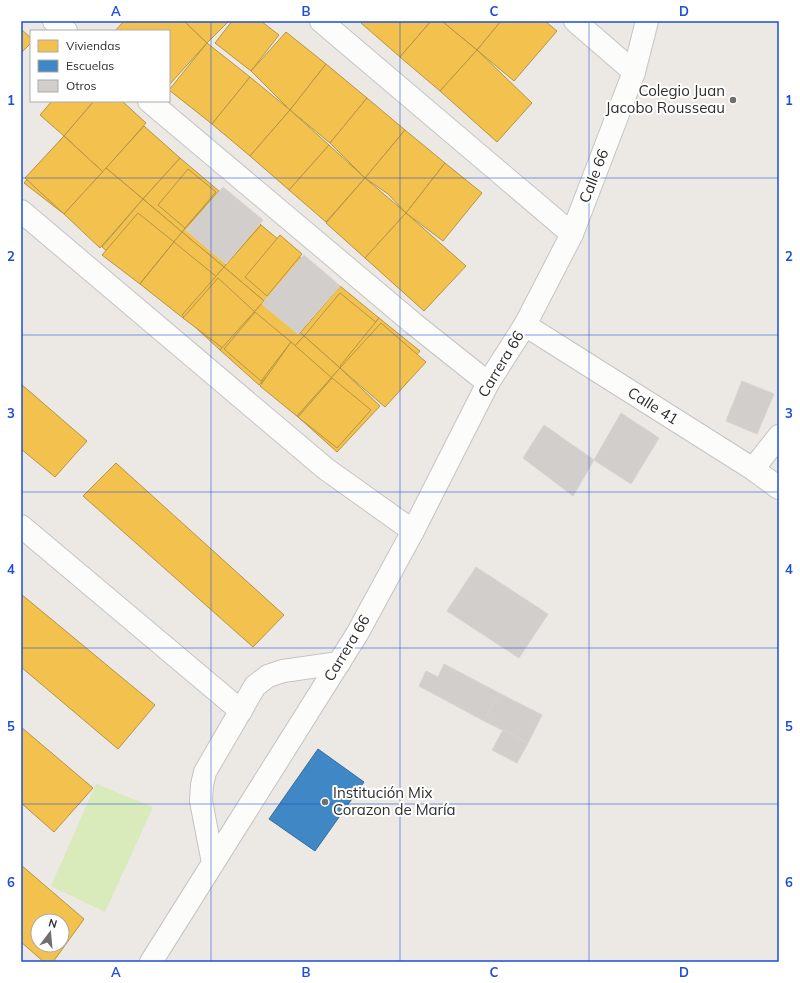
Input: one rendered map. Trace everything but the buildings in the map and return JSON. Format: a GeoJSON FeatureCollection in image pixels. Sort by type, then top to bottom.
{"type":"FeatureCollection","features":[{"type":"Feature","properties":{"kind":"street"},"geometry":{"type":"LineString","coordinates":[[54,21],[65,30]]}},
{"type":"Feature","properties":{"kind":"street"},"geometry":{"type":"LineString","coordinates":[[321,21],[572,234]]}},
{"type":"Feature","properties":{"kind":"street"},"geometry":{"type":"LineString","coordinates":[[574,21],[634,72]]}},
{"type":"Feature","properties":{"kind":"street","name":"Calle 66"},"geometry":{"type":"LineString","coordinates":[[525,325],[572,234],[634,72],[647,21]]}},
{"type":"Feature","properties":{"kind":"street"},"geometry":{"type":"LineString","coordinates":[[150,102],[414,324],[488,383]]}},
{"type":"Feature","properties":{"kind":"street"},"geometry":{"type":"LineString","coordinates":[[21,211],[326,469],[413,531]]}},
{"type":"Feature","properties":{"kind":"street","name":"Carrera 66"},"geometry":{"type":"LineString","coordinates":[[151,962],[357,634],[413,531],[488,383],[525,325]]}},
{"type":"Feature","properties":{"kind":"street","name":"Calle 41"},"geometry":{"type":"LineString","coordinates":[[525,325],[753,469],[779,488]]}},
{"type":"Feature","properties":{"kind":"street"},"geometry":{"type":"LineString","coordinates":[[753,469],[779,436]]}},
{"type":"Feature","properties":{"kind":"street"},"geometry":{"type":"LineString","coordinates":[[21,526],[241,711]]}},
{"type":"Feature","properties":{"kind":"street"},"geometry":{"type":"LineString","coordinates":[[213,863],[201,801],[205,772],[255,686],[268,676],[282,671],[339,663]]}},
{"type":"Feature","properties":{"kind":"green space"},"geometry":{"type":"Polygon","coordinates":[[[96,784],[153,807],[105,912],[51,886],[96,784]]]}},
{"type":"Feature","properties":{"kind":"place","name":"Colegio Juan Jacobo Rousseau"},"geometry":{"type":"Point","coordinates":[733,100]}},
{"type":"Feature","properties":{"kind":"place","name":"Institución Mix Corazon de María"},"geometry":{"type":"Point","coordinates":[325,802]}}]}
